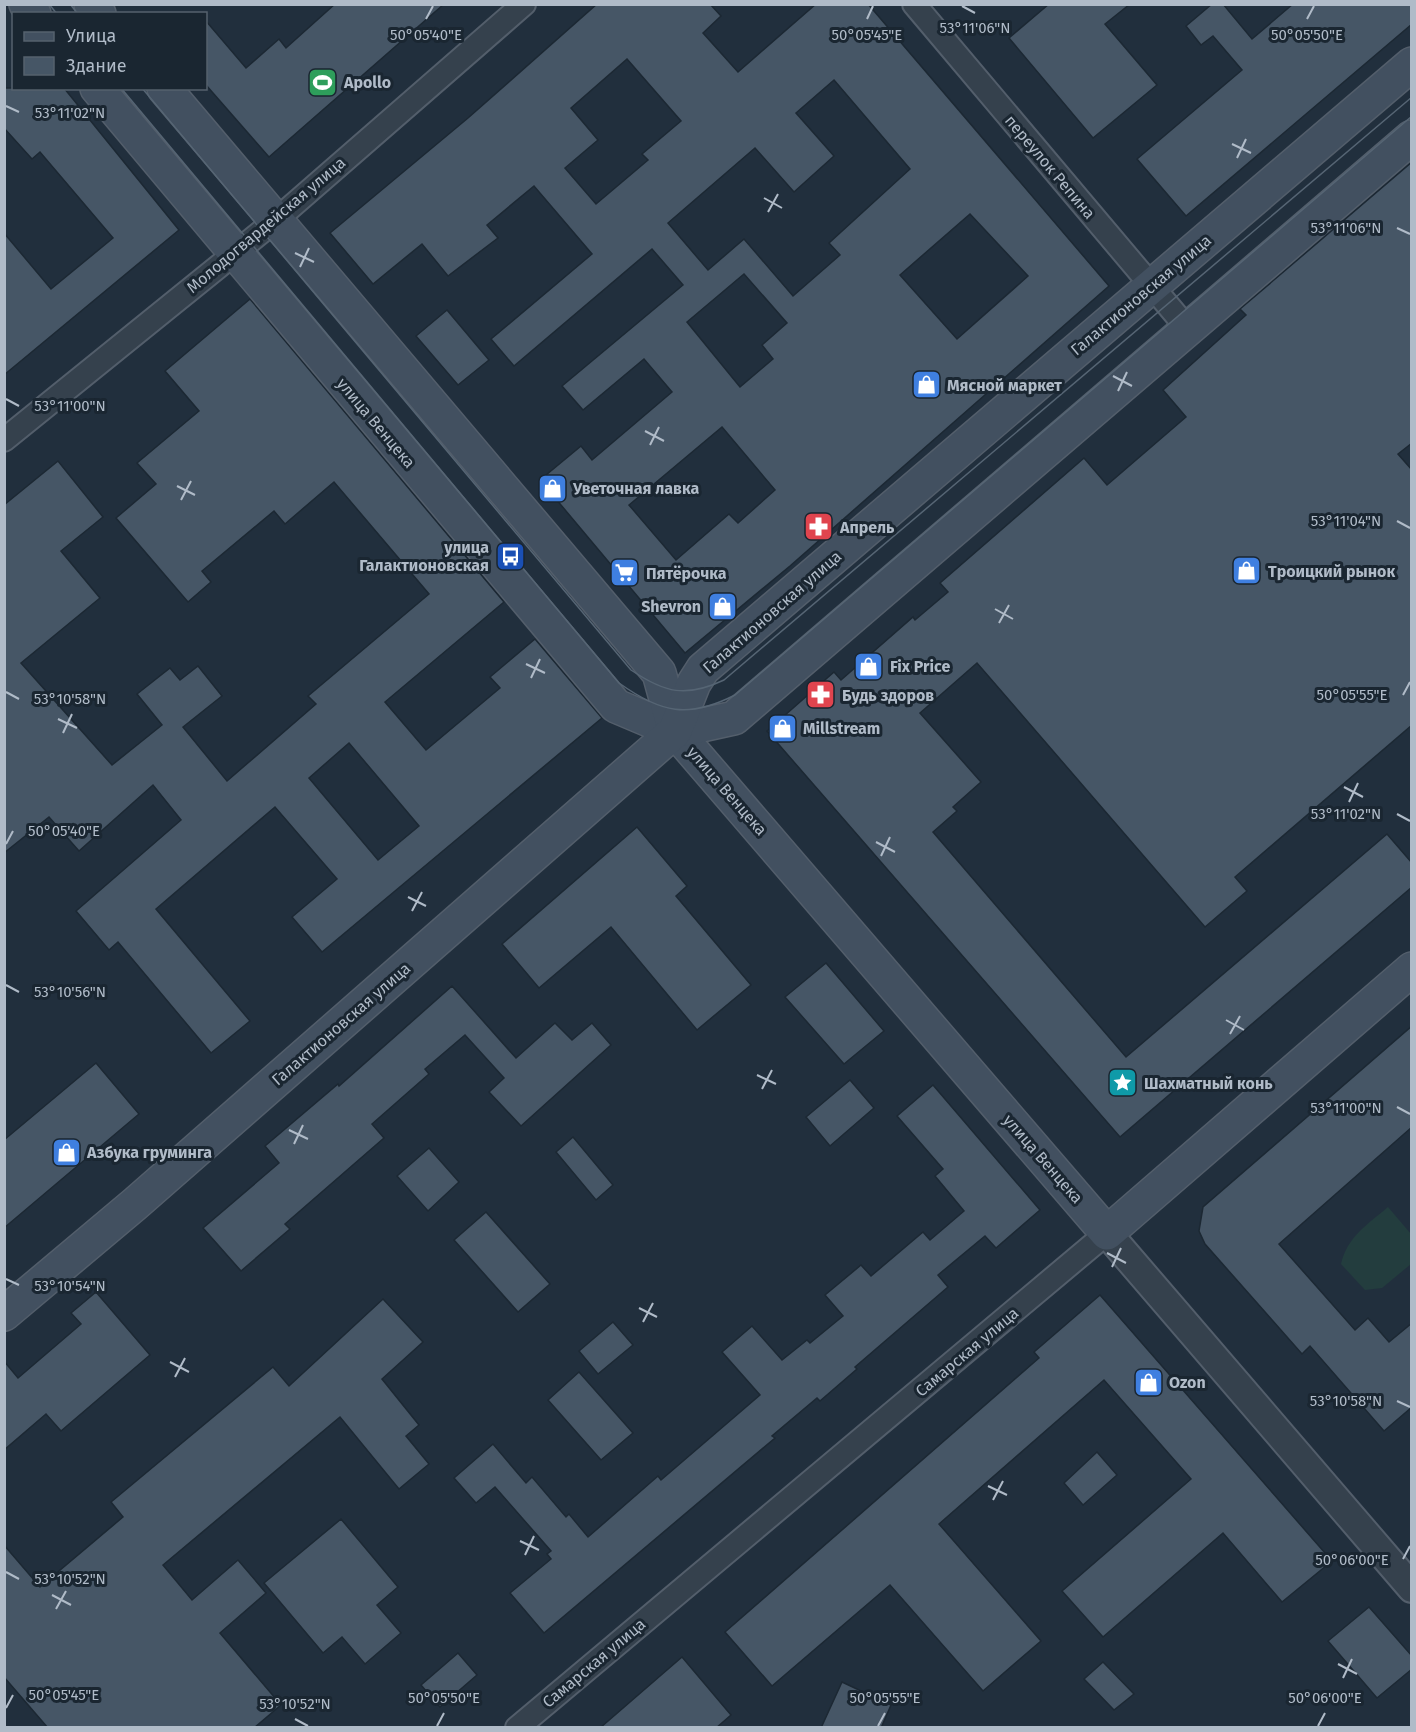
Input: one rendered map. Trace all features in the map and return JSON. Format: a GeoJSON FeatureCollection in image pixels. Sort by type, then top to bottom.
{"type":"FeatureCollection","features":[{"type":"Feature","properties":{"kind":"main road","name":"Галактионовская улица"},"geometry":{"type":"LineString","coordinates":[[4,1314],[144,1197],[675,731],[694,683],[703,669],[1412,64]]}},
{"type":"Feature","properties":{"kind":"main road","name":"улица Венцека"},"geometry":{"type":"LineString","coordinates":[[100,90],[357,400],[616,706],[675,731]]}},
{"type":"Feature","properties":{"kind":"main road","name":"улица Венцека"},"geometry":{"type":"LineString","coordinates":[[166,90],[659,673],[675,731],[1107,1233]]}},
{"type":"Feature","properties":{"kind":"main road","name":"Галактионовская улица"},"geometry":{"type":"LineString","coordinates":[[675,731],[734,718],[1412,137]]}},
{"type":"Feature","properties":{"kind":"main road","name":"Самарская улица"},"geometry":{"type":"LineString","coordinates":[[1107,1233],[1412,969]]}},
{"type":"Feature","properties":{"kind":"street","name":"Молодогвардейская улица"},"geometry":{"type":"LineString","coordinates":[[4,440],[276,220],[524,4]]}},
{"type":"Feature","properties":{"kind":"street","name":"переулок Репина"},"geometry":{"type":"LineString","coordinates":[[914,4],[1188,329]]}},
{"type":"Feature","properties":{"kind":"street","name":"улица Венцека"},"geometry":{"type":"LineString","coordinates":[[1107,1233],[1412,1588]]}},
{"type":"Feature","properties":{"kind":"street","name":"Самарская улица"},"geometry":{"type":"LineString","coordinates":[[517,1728],[1107,1233]]}},
{"type":"Feature","properties":{"kind":"green space"},"geometry":{"type":"Polygon","coordinates":[[[1388,1207],[1411,1234],[1411,1264],[1382,1288],[1365,1290],[1341,1264],[1353,1239],[1388,1207]]]}},
{"type":"Feature","properties":{"kind":"building"},"geometry":{"type":"Polygon","coordinates":[[[335,4],[444,4],[269,157],[207,86],[207,22],[246,68],[279,39],[286,48],[335,4]]]}},
{"type":"Feature","properties":{"kind":"building"},"geometry":{"type":"Polygon","coordinates":[[[597,4],[710,4],[721,16],[703,33],[738,72],[816,4],[868,4],[1109,286],[790,566],[685,653],[540,480],[581,446],[592,460],[672,392],[644,359],[583,410],[562,386],[683,285],[652,249],[514,366],[491,339],[592,254],[534,186],[487,225],[498,238],[448,276],[422,244],[373,284],[330,233],[468,118],[597,4]],[[627,59],[571,108],[598,140],[565,168],[596,204],[648,160],[642,154],[681,121],[627,59]],[[834,80],[796,113],[834,156],[794,192],[755,148],[668,223],[708,270],[744,239],[793,296],[840,255],[829,243],[910,169],[834,80]],[[970,214],[900,275],[957,339],[1028,276],[970,214]],[[744,274],[687,322],[740,387],[773,359],[762,345],[787,323],[744,274]],[[722,427],[629,505],[676,560],[729,514],[738,523],[775,490],[722,427]]]}},
{"type":"Feature","properties":{"kind":"building"},"geometry":{"type":"Polygon","coordinates":[[[1049,4],[1130,4],[1105,24],[1157,85],[1093,138],[1009,38],[1049,4]]]}},
{"type":"Feature","properties":{"kind":"building"},"geometry":{"type":"Polygon","coordinates":[[[1212,4],[1223,4],[1252,39],[1293,4],[1412,4],[1412,24],[1186,216],[1137,159],[1242,70],[1213,36],[1201,45],[1186,26],[1212,4]]]}},
{"type":"Feature","properties":{"kind":"building"},"geometry":{"type":"Polygon","coordinates":[[[4,88],[66,90],[179,230],[4,375],[4,233],[51,289],[113,238],[40,152],[32,159],[4,128],[4,88]]]}},
{"type":"Feature","properties":{"kind":"building"},"geometry":{"type":"Polygon","coordinates":[[[1412,162],[1412,443],[1398,454],[1412,470],[1412,725],[1235,877],[1247,891],[1205,927],[977,663],[920,713],[981,782],[953,807],[957,811],[933,832],[1126,1057],[1387,834],[1412,863],[1412,887],[1120,1137],[767,731],[834,672],[841,680],[913,617],[915,620],[948,592],[940,583],[1084,458],[1107,485],[1186,417],[1163,390],[1246,315],[1240,309],[1412,162]]]}},
{"type":"Feature","properties":{"kind":"building"},"geometry":{"type":"Polygon","coordinates":[[[250,299],[504,602],[385,702],[426,750],[500,688],[490,677],[535,639],[602,718],[322,952],[292,917],[337,879],[275,807],[156,909],[250,1021],[211,1053],[118,942],[109,950],[76,911],[181,820],[153,785],[79,851],[49,817],[4,853],[4,505],[58,461],[103,517],[61,551],[100,598],[21,663],[112,765],[162,725],[137,694],[170,668],[180,680],[198,666],[222,696],[183,727],[227,781],[316,704],[308,696],[429,594],[334,482],[285,524],[274,511],[202,571],[211,582],[188,602],[116,518],[156,484],[137,463],[199,411],[165,371],[250,299]],[[349,743],[309,778],[378,860],[419,826],[349,743]]]}},
{"type":"Feature","properties":{"kind":"building"},"geometry":{"type":"Polygon","coordinates":[[[447,310],[489,360],[458,385],[416,336],[447,310]]]}},
{"type":"Feature","properties":{"kind":"building"},"geometry":{"type":"Polygon","coordinates":[[[637,827],[687,886],[676,896],[751,985],[697,1030],[611,927],[539,988],[502,944],[637,827]]]}},
{"type":"Feature","properties":{"kind":"building"},"geometry":{"type":"Polygon","coordinates":[[[826,963],[884,1031],[844,1064],[785,997],[826,963]]]}},
{"type":"Feature","properties":{"kind":"building"},"geometry":{"type":"Polygon","coordinates":[[[452,986],[516,1058],[555,1023],[572,1040],[592,1023],[611,1045],[521,1126],[489,1092],[504,1078],[465,1035],[425,1069],[429,1074],[372,1124],[384,1138],[285,1224],[290,1229],[241,1271],[203,1228],[279,1163],[265,1146],[338,1084],[339,1086],[452,986]]]}},
{"type":"Feature","properties":{"kind":"building"},"geometry":{"type":"Polygon","coordinates":[[[1412,1026],[1412,1127],[1279,1244],[1355,1330],[1368,1318],[1389,1342],[1412,1323],[1412,1407],[1384,1431],[1310,1346],[1302,1354],[1205,1244],[1199,1231],[1203,1207],[1412,1026]]]}},
{"type":"Feature","properties":{"kind":"building"},"geometry":{"type":"Polygon","coordinates":[[[96,1063],[139,1114],[4,1228],[4,1140],[96,1063]]]}},
{"type":"Feature","properties":{"kind":"building"},"geometry":{"type":"Polygon","coordinates":[[[850,1080],[874,1108],[830,1146],[806,1117],[850,1080]]]}},
{"type":"Feature","properties":{"kind":"building"},"geometry":{"type":"Polygon","coordinates":[[[933,1085],[1040,1210],[996,1248],[985,1236],[938,1275],[948,1287],[855,1367],[857,1369],[820,1401],[817,1398],[772,1436],[775,1438],[544,1633],[510,1593],[551,1559],[547,1554],[551,1551],[495,1487],[476,1503],[454,1478],[493,1444],[526,1483],[532,1477],[566,1517],[569,1514],[588,1537],[658,1476],[661,1480],[760,1395],[722,1352],[752,1326],[782,1360],[807,1340],[810,1343],[843,1316],[825,1295],[861,1265],[871,1276],[923,1232],[930,1240],[964,1211],[935,1176],[943,1169],[897,1116],[933,1085]]]}},
{"type":"Feature","properties":{"kind":"building"},"geometry":{"type":"Polygon","coordinates":[[[573,1137],[613,1185],[596,1200],[556,1152],[573,1137]]]}},
{"type":"Feature","properties":{"kind":"building"},"geometry":{"type":"Polygon","coordinates":[[[429,1148],[459,1182],[428,1211],[397,1176],[429,1148]]]}},
{"type":"Feature","properties":{"kind":"building"},"geometry":{"type":"Polygon","coordinates":[[[486,1212],[550,1284],[518,1312],[454,1240],[486,1212]]]}},
{"type":"Feature","properties":{"kind":"building"},"geometry":{"type":"Polygon","coordinates":[[[96,1292],[150,1355],[61,1431],[46,1414],[4,1450],[4,1361],[18,1378],[81,1324],[71,1313],[96,1292]]]}},
{"type":"Feature","properties":{"kind":"building"},"geometry":{"type":"Polygon","coordinates":[[[1100,1295],[1332,1561],[1282,1602],[1223,1533],[1103,1637],[1062,1591],[1191,1479],[1104,1380],[939,1524],[1041,1641],[983,1691],[890,1585],[772,1686],[725,1632],[1039,1358],[1034,1352],[1100,1295]]]}},
{"type":"Feature","properties":{"kind":"building"},"geometry":{"type":"Polygon","coordinates":[[[383,1299],[423,1342],[382,1379],[419,1425],[406,1436],[429,1464],[399,1489],[340,1417],[163,1565],[192,1600],[238,1560],[266,1593],[220,1633],[281,1705],[254,1728],[48,1728],[4,1677],[4,1545],[40,1587],[123,1517],[111,1502],[273,1367],[289,1386],[383,1299]]]}},
{"type":"Feature","properties":{"kind":"building"},"geometry":{"type":"Polygon","coordinates":[[[613,1322],[633,1345],[598,1374],[579,1351],[613,1322]]]}},
{"type":"Feature","properties":{"kind":"building"},"geometry":{"type":"Polygon","coordinates":[[[579,1372],[633,1433],[601,1460],[548,1400],[579,1372]]]}},
{"type":"Feature","properties":{"kind":"building"},"geometry":{"type":"Polygon","coordinates":[[[1097,1452],[1117,1475],[1083,1505],[1064,1483],[1097,1452]]]}},
{"type":"Feature","properties":{"kind":"building"},"geometry":{"type":"Polygon","coordinates":[[[341,1519],[398,1587],[377,1605],[401,1633],[365,1664],[342,1637],[323,1653],[264,1583],[341,1519]]]}},
{"type":"Feature","properties":{"kind":"building"},"geometry":{"type":"Polygon","coordinates":[[[1369,1607],[1412,1656],[1412,1669],[1377,1698],[1328,1641],[1369,1607]]]}},
{"type":"Feature","properties":{"kind":"building"},"geometry":{"type":"Polygon","coordinates":[[[458,1653],[477,1675],[440,1707],[421,1685],[458,1653]]]}},
{"type":"Feature","properties":{"kind":"building"},"geometry":{"type":"Polygon","coordinates":[[[682,1657],[731,1715],[716,1728],[600,1728],[682,1657]]]}},
{"type":"Feature","properties":{"kind":"building"},"geometry":{"type":"Polygon","coordinates":[[[1103,1662],[1134,1694],[1114,1710],[1084,1679],[1103,1662]]]}},
{"type":"Feature","properties":{"kind":"building"},"geometry":{"type":"Polygon","coordinates":[[[842,1682],[891,1705],[881,1728],[821,1728],[842,1682]]]}},
{"type":"Feature","properties":{"kind":"tram line"},"geometry":{"type":"LineString","coordinates":[[49,4],[55,12]]}},
{"type":"Feature","properties":{"kind":"tram line"},"geometry":{"type":"LineString","coordinates":[[70,4],[76,12]]}},
{"type":"Feature","properties":{"kind":"tram line"},"geometry":{"type":"LineString","coordinates":[[123,90],[619,683],[648,701],[675,709],[689,710],[718,703],[735,695],[1412,116]]}},
{"type":"Feature","properties":{"kind":"tram line"},"geometry":{"type":"LineString","coordinates":[[144,90],[631,670],[665,688],[687,691],[724,680],[1412,97]]}},
{"type":"Feature","properties":{"kind":"place","name":"Apollo"},"geometry":{"type":"Point","coordinates":[323,82]}},
{"type":"Feature","properties":{"kind":"place","name":"Мясной маркет"},"geometry":{"type":"Point","coordinates":[926,385]}},
{"type":"Feature","properties":{"kind":"place","name":"Уветочная лавка"},"geometry":{"type":"Point","coordinates":[552,488]}},
{"type":"Feature","properties":{"kind":"place","name":"Апрель"},"geometry":{"type":"Point","coordinates":[819,527]}},
{"type":"Feature","properties":{"kind":"place","name":"улица Галактионовская"},"geometry":{"type":"Point","coordinates":[510,556]}},
{"type":"Feature","properties":{"kind":"place","name":"Троицкий рынок"},"geometry":{"type":"Point","coordinates":[1247,571]}},
{"type":"Feature","properties":{"kind":"place","name":"Пятёрочка"},"geometry":{"type":"Point","coordinates":[625,573]}},
{"type":"Feature","properties":{"kind":"place","name":"Shevron"},"geometry":{"type":"Point","coordinates":[722,606]}},
{"type":"Feature","properties":{"kind":"place","name":"Fix Price"},"geometry":{"type":"Point","coordinates":[869,666]}},
{"type":"Feature","properties":{"kind":"place","name":"Будь здоров"},"geometry":{"type":"Point","coordinates":[821,695]}},
{"type":"Feature","properties":{"kind":"place","name":"Millstream"},"geometry":{"type":"Point","coordinates":[782,728]}},
{"type":"Feature","properties":{"kind":"place","name":"Шахматный конь"},"geometry":{"type":"Point","coordinates":[1123,1083]}},
{"type":"Feature","properties":{"kind":"place","name":"Азбука груминга"},"geometry":{"type":"Point","coordinates":[66,1152]}},
{"type":"Feature","properties":{"kind":"place","name":"Ozon"},"geometry":{"type":"Point","coordinates":[1148,1382]}}]}
